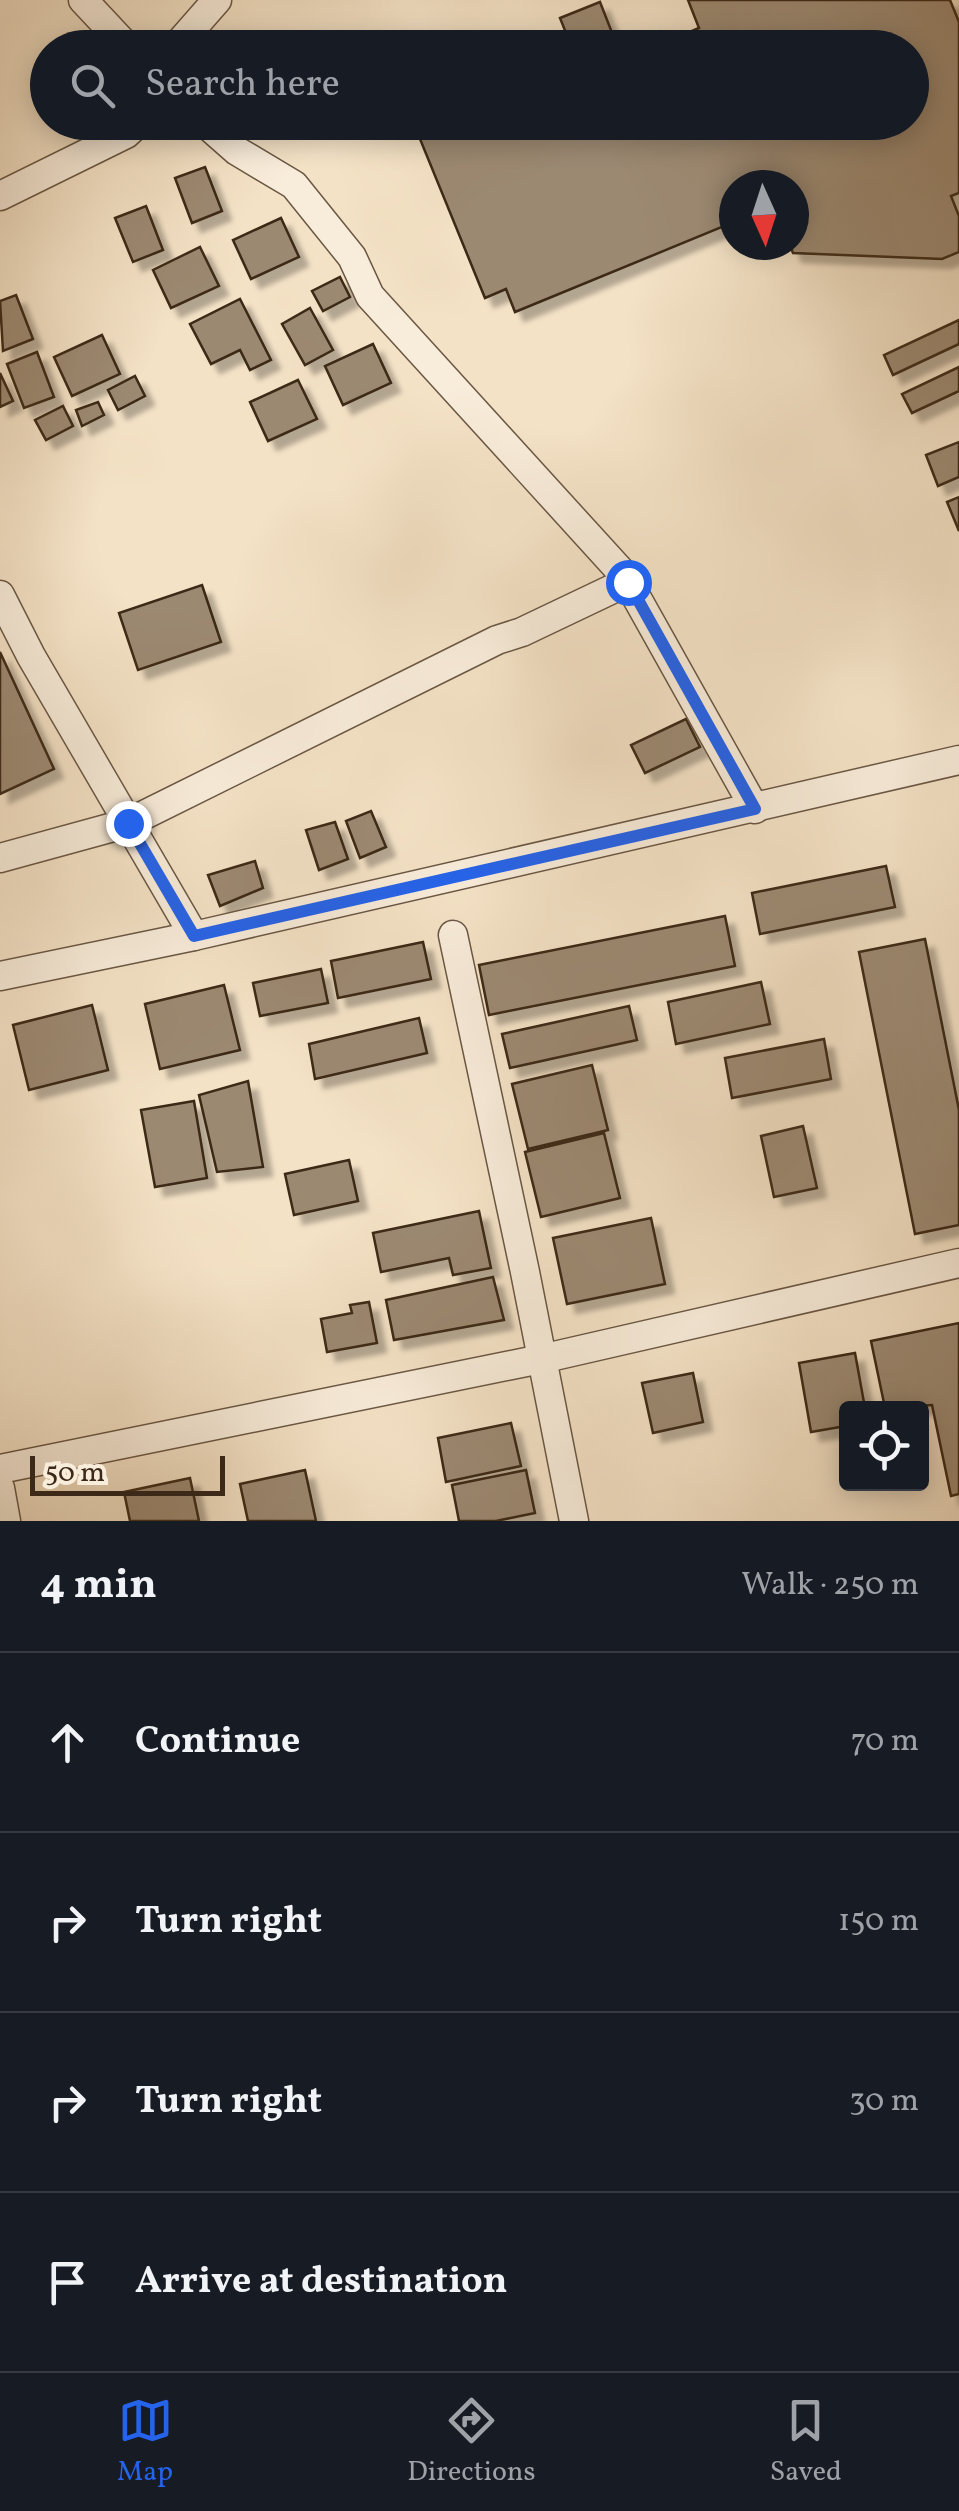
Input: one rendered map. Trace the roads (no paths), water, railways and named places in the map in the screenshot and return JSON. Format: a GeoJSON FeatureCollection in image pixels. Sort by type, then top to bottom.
{"type":"FeatureCollection","features":[{"type":"Feature","properties":{"kind":"street"},"geometry":{"type":"LineString","coordinates":[[83,0],[111,30]]}},
{"type":"Feature","properties":{"kind":"street"},"geometry":{"type":"LineString","coordinates":[[191,30],[217,0]]}},
{"type":"Feature","properties":{"kind":"street"},"geometry":{"type":"LineString","coordinates":[[0,196],[114,140]]}},
{"type":"Feature","properties":{"kind":"street"},"geometry":{"type":"LineString","coordinates":[[225,140],[294,185],[352,256],[370,296],[628,582],[755,809]]}},
{"type":"Feature","properties":{"kind":"street"},"geometry":{"type":"LineString","coordinates":[[0,858],[128,823],[498,640],[628,582]]}},
{"type":"Feature","properties":{"kind":"street"},"geometry":{"type":"LineString","coordinates":[[0,595],[31,656],[194,936]]}},
{"type":"Feature","properties":{"kind":"street"},"geometry":{"type":"LineString","coordinates":[[0,976],[194,936],[959,760]]}},
{"type":"Feature","properties":{"kind":"street"},"geometry":{"type":"LineString","coordinates":[[453,934],[574,1521]]}},
{"type":"Feature","properties":{"kind":"street"},"geometry":{"type":"LineString","coordinates":[[0,1469],[541,1359],[959,1264]]}},
{"type":"Feature","properties":{"kind":"street"},"geometry":{"type":"LineString","coordinates":[[0,1488],[6,1521]]}}]}
